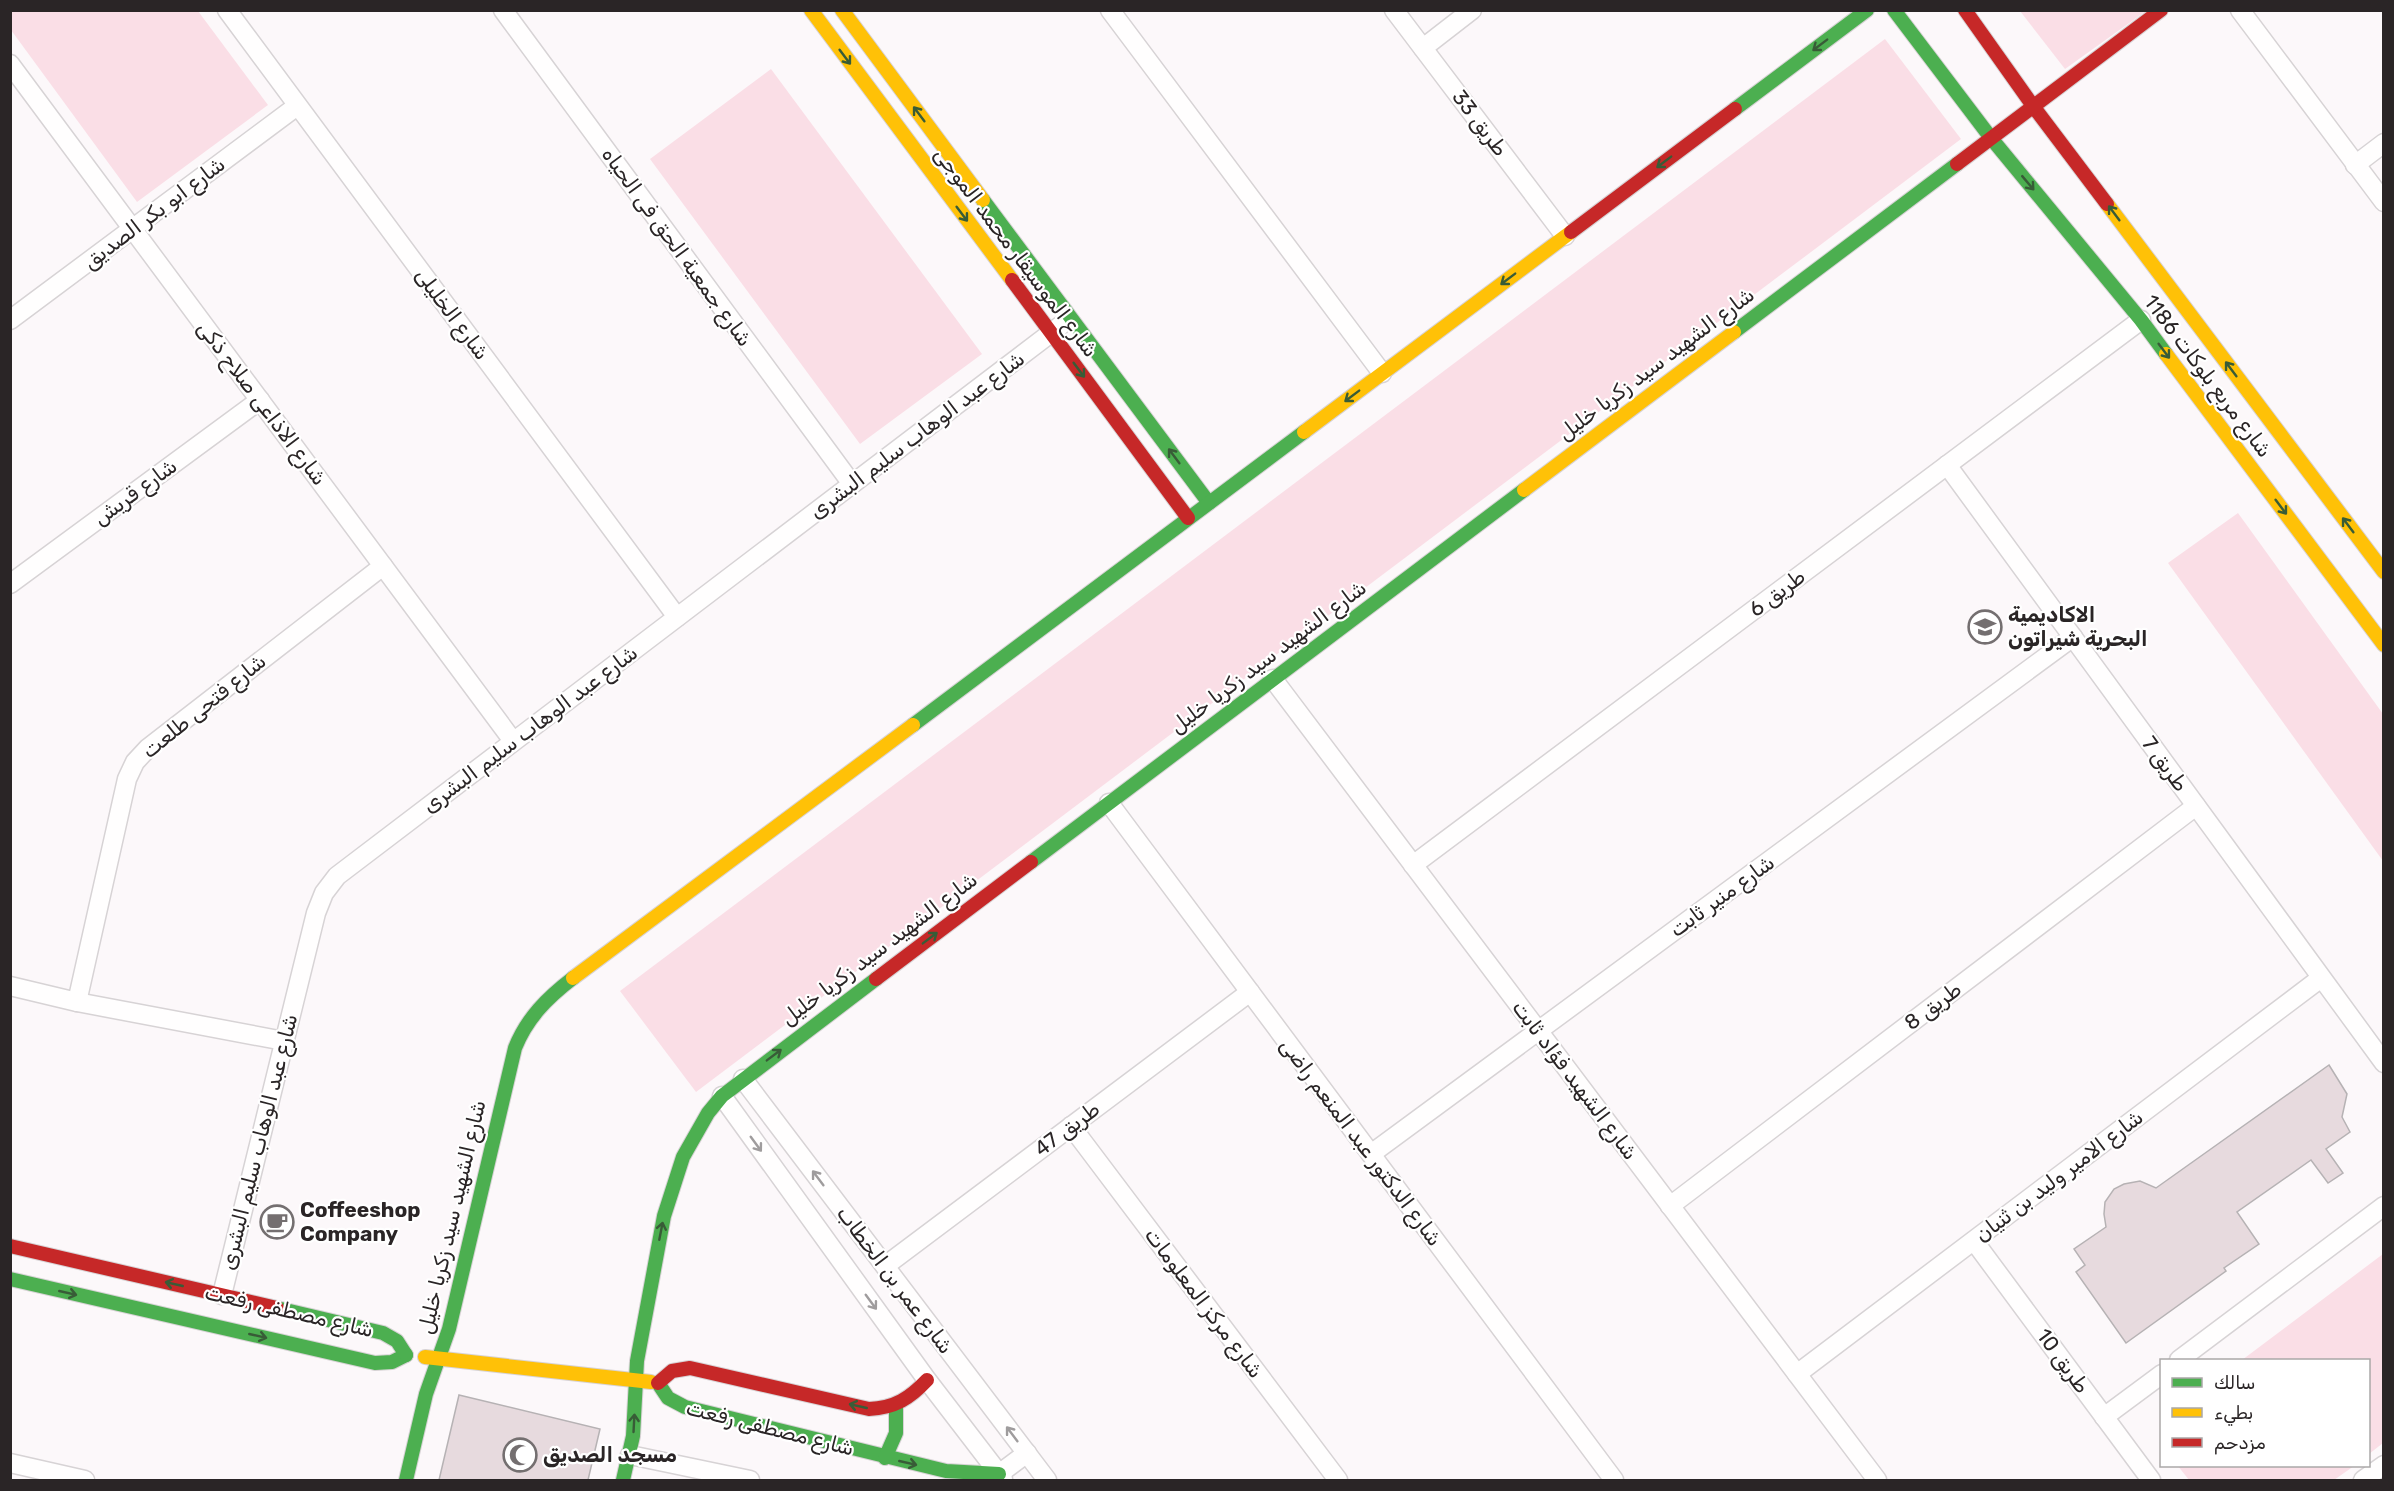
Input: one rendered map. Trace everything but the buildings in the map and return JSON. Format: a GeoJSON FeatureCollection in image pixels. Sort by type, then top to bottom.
{"type":"FeatureCollection","features":[{"type":"Feature","properties":{"kind":"street","name":"شارع الخليلى"},"geometry":{"type":"LineString","coordinates":[[227,10],[677,617]]}},
{"type":"Feature","properties":{"kind":"street","name":"شارع جمعية الحق فى الحياه"},"geometry":{"type":"LineString","coordinates":[[503,10],[852,484]]}},
{"type":"Feature","properties":{"kind":"street","name":"شارع الموسيقار محمد الموجى"},"geometry":{"type":"LineString","coordinates":[[811,10],[1188,518]]}},
{"type":"Feature","properties":{"kind":"street","name":"شارع الموسيقار محمد الموجى"},"geometry":{"type":"LineString","coordinates":[[842,10],[1209,503]]}},
{"type":"Feature","properties":{"kind":"street"},"geometry":{"type":"LineString","coordinates":[[1110,10],[1382,373]]}},
{"type":"Feature","properties":{"kind":"street","name":"طريق 33"},"geometry":{"type":"LineString","coordinates":[[1394,10],[1565,236]]}},
{"type":"Feature","properties":{"kind":"street"},"geometry":{"type":"LineString","coordinates":[[1423,48],[1472,10]]}},
{"type":"Feature","properties":{"kind":"street","name":"شارع الشهيد سيد زكريا خليل"},"geometry":{"type":"LineString","coordinates":[[406,1480],[426,1394],[449,1329],[513,1051],[534,1010],[581,972],[1867,10]]}},
{"type":"Feature","properties":{"kind":"street","name":"شارع مربع بلوكات 1186"},"geometry":{"type":"LineString","coordinates":[[1894,10],[1991,138],[2141,320],[2384,645]]}},
{"type":"Feature","properties":{"kind":"street","name":"شارع مربع بلوكات 1186"},"geometry":{"type":"LineString","coordinates":[[1965,10],[2033,106],[2384,572]]}},
{"type":"Feature","properties":{"kind":"street","name":"شارع الشهيد سيد زكريا خليل"},"geometry":{"type":"LineString","coordinates":[[623,1480],[630,1455],[635,1381],[664,1216],[673,1183],[696,1132],[722,1096],[742,1078],[2161,10]]}},
{"type":"Feature","properties":{"kind":"street"},"geometry":{"type":"LineString","coordinates":[[2240,10],[2384,202]]}},
{"type":"Feature","properties":{"kind":"street","name":"شارع الاذاعى صلاح ذكى"},"geometry":{"type":"LineString","coordinates":[[10,64],[513,741]]}},
{"type":"Feature","properties":{"kind":"street","name":"شارع ابو بكر الصديق"},"geometry":{"type":"LineString","coordinates":[[10,320],[297,106]]}},
{"type":"Feature","properties":{"kind":"street"},"geometry":{"type":"LineString","coordinates":[[2355,165],[2384,143]]}},
{"type":"Feature","properties":{"kind":"street","name":"شارع عبد الوهاب سليم البشرى"},"geometry":{"type":"LineString","coordinates":[[222,1295],[316,913],[330,884],[345,869],[1071,318]]}},
{"type":"Feature","properties":{"kind":"street","name":"طريق 6"},"geometry":{"type":"LineString","coordinates":[[1413,865],[2141,320]]}},
{"type":"Feature","properties":{"kind":"street","name":"شارع قريش"},"geometry":{"type":"LineString","coordinates":[[10,584],[260,400]]}},
{"type":"Feature","properties":{"kind":"street","name":"طريق 7"},"geometry":{"type":"LineString","coordinates":[[1947,465],[2384,1063]]}},
{"type":"Feature","properties":{"kind":"street","name":"شارع فتحى طلعت"},"geometry":{"type":"LineString","coordinates":[[77,1002],[127,779],[135,762],[148,748],[383,566]]}},
{"type":"Feature","properties":{"kind":"street","name":"شارع منير ثابت"},"geometry":{"type":"LineString","coordinates":[[1371,1154],[2073,637]]}},
{"type":"Feature","properties":{"kind":"street","name":"شارع الشهيد فؤاد ثابت"},"geometry":{"type":"LineString","coordinates":[[1273,680],[1877,1480]]}},
{"type":"Feature","properties":{"kind":"street","name":"شارع الدكتور عبد المنعم راضى"},"geometry":{"type":"LineString","coordinates":[[1109,802],[1614,1480]]}},
{"type":"Feature","properties":{"kind":"street","name":"طريق 8"},"geometry":{"type":"LineString","coordinates":[[1670,1206],[2196,806]]}},
{"type":"Feature","properties":{"kind":"street","name":"شارع الامير وليد بن ثنيان"},"geometry":{"type":"LineString","coordinates":[[1797,1374],[2321,978]]}},
{"type":"Feature","properties":{"kind":"street"},"geometry":{"type":"LineString","coordinates":[[10,986],[77,1002],[284,1041]]}},
{"type":"Feature","properties":{"kind":"street","name":"طريق 47"},"geometry":{"type":"LineString","coordinates":[[885,1266],[1250,992]]}},
{"type":"Feature","properties":{"kind":"street","name":"شارع عمر بن الخطاب"},"geometry":{"type":"LineString","coordinates":[[742,1078],[1047,1480]]}},
{"type":"Feature","properties":{"kind":"street","name":"شارع عمر بن الخطاب"},"geometry":{"type":"LineString","coordinates":[[722,1096],[927,1380],[1001,1477]]}},
{"type":"Feature","properties":{"kind":"street","name":"شارع مركز المعلومات"},"geometry":{"type":"LineString","coordinates":[[1071,1126],[1338,1480]]}},
{"type":"Feature","properties":{"kind":"street"},"geometry":{"type":"LineString","coordinates":[[2180,1359],[2384,1206]]}},
{"type":"Feature","properties":{"kind":"street","name":"طريق 10"},"geometry":{"type":"LineString","coordinates":[[1974,1241],[2151,1480]]}},
{"type":"Feature","properties":{"kind":"street","name":"شارع مصطفى رفعت"},"geometry":{"type":"LineString","coordinates":[[10,1246],[383,1333],[397,1341],[406,1355],[392,1362],[375,1363],[10,1280]]}},
{"type":"Feature","properties":{"kind":"street"},"geometry":{"type":"LineString","coordinates":[[406,1355],[658,1383]]}},
{"type":"Feature","properties":{"kind":"street","name":"شارع مصطفى رفعت"},"geometry":{"type":"LineString","coordinates":[[897,1406],[885,1409],[868,1408],[690,1368],[672,1371],[658,1383],[662,1391],[676,1404],[885,1458],[946,1471],[1001,1477]]}},
{"type":"Feature","properties":{"kind":"street"},"geometry":{"type":"LineString","coordinates":[[2104,1417],[2160,1375]]}},
{"type":"Feature","properties":{"kind":"street"},"geometry":{"type":"LineString","coordinates":[[885,1458],[898,1433],[897,1406],[907,1400],[927,1380]]}},
{"type":"Feature","properties":{"kind":"street"},"geometry":{"type":"LineString","coordinates":[[1001,1477],[1027,1453]]}},
{"type":"Feature","properties":{"kind":"street"},"geometry":{"type":"LineString","coordinates":[[630,1455],[750,1480]]}},
{"type":"Feature","properties":{"kind":"street"},"geometry":{"type":"LineString","coordinates":[[10,1463],[86,1480]]}},
{"type":"Feature","properties":{"kind":"street"},"geometry":{"type":"LineString","coordinates":[[2363,1480],[2384,1465]]}},
{"type":"Feature","properties":{"kind":"shaded area"},"geometry":{"type":"Polygon","coordinates":[[[10,11],[198,11],[268,105],[137,202],[11,30],[10,11]]]}},
{"type":"Feature","properties":{"kind":"shaded area"},"geometry":{"type":"Polygon","coordinates":[[[2020,11],[2146,11],[2065,69],[2020,11]]]}},
{"type":"Feature","properties":{"kind":"shaded area"},"geometry":{"type":"Polygon","coordinates":[[[1885,39],[1961,139],[696,1092],[620,991],[1885,39]]]}},
{"type":"Feature","properties":{"kind":"shaded area"},"geometry":{"type":"Polygon","coordinates":[[[771,69],[982,354],[860,444],[650,159],[771,69]]]}},
{"type":"Feature","properties":{"kind":"shaded area"},"geometry":{"type":"Polygon","coordinates":[[[2238,513],[2383,714],[2383,861],[2168,563],[2238,513]]]}},
{"type":"Feature","properties":{"kind":"shaded area"},"geometry":{"type":"Polygon","coordinates":[[[2383,1254],[2383,1443],[2370,1453],[2370,1359],[2243,1359],[2383,1254]]]}},
{"type":"Feature","properties":{"kind":"shaded area"},"geometry":{"type":"Polygon","coordinates":[[[2179,1467],[2353,1467],[2334,1480],[2189,1480],[2179,1467]]]}},
{"type":"Feature","properties":{"kind":"traffic: fast"},"geometry":{"type":"LineString","coordinates":[[1735,109],[1867,10]]}},
{"type":"Feature","properties":{"kind":"traffic: fast"},"geometry":{"type":"LineString","coordinates":[[1894,10],[1991,138],[2141,320],[2166,354]]}},
{"type":"Feature","properties":{"kind":"traffic: fast"},"geometry":{"type":"LineString","coordinates":[[1734,332],[1957,164]]}},
{"type":"Feature","properties":{"kind":"traffic: fast"},"geometry":{"type":"LineString","coordinates":[[983,200],[1209,503]]}},
{"type":"Feature","properties":{"kind":"traffic: fast"},"geometry":{"type":"LineString","coordinates":[[913,725],[1304,432]]}},
{"type":"Feature","properties":{"kind":"traffic: fast"},"geometry":{"type":"LineString","coordinates":[[1031,862],[1524,490]]}},
{"type":"Feature","properties":{"kind":"traffic: fast"},"geometry":{"type":"LineString","coordinates":[[406,1480],[426,1394],[449,1329],[515,1048],[525,1027],[539,1009],[573,978]]}},
{"type":"Feature","properties":{"kind":"traffic: fast"},"geometry":{"type":"LineString","coordinates":[[623,1480],[633,1436],[637,1361],[664,1216],[683,1157],[708,1113],[722,1096],[876,979]]}},
{"type":"Feature","properties":{"kind":"traffic: fast"},"geometry":{"type":"LineString","coordinates":[[10,1279],[375,1363],[392,1362],[406,1355]]}},
{"type":"Feature","properties":{"kind":"traffic: fast"},"geometry":{"type":"LineString","coordinates":[[277,1308],[383,1333],[397,1341],[406,1355]]}},
{"type":"Feature","properties":{"kind":"traffic: fast"},"geometry":{"type":"LineString","coordinates":[[658,1383],[668,1398],[685,1407],[946,1471],[999,1474]]}},
{"type":"Feature","properties":{"kind":"traffic: fast"},"geometry":{"type":"LineString","coordinates":[[885,1458],[896,1433],[896,1406]]}},
{"type":"Feature","properties":{"kind":"traffic: slow"},"geometry":{"type":"LineString","coordinates":[[811,10],[1012,280]]}},
{"type":"Feature","properties":{"kind":"traffic: slow"},"geometry":{"type":"LineString","coordinates":[[842,10],[983,200]]}},
{"type":"Feature","properties":{"kind":"traffic: slow"},"geometry":{"type":"LineString","coordinates":[[2107,204],[2384,572]]}},
{"type":"Feature","properties":{"kind":"traffic: slow"},"geometry":{"type":"LineString","coordinates":[[1304,432],[1571,232]]}},
{"type":"Feature","properties":{"kind":"traffic: slow"},"geometry":{"type":"LineString","coordinates":[[1524,490],[1734,332]]}},
{"type":"Feature","properties":{"kind":"traffic: slow"},"geometry":{"type":"LineString","coordinates":[[2166,354],[2384,645]]}},
{"type":"Feature","properties":{"kind":"traffic: slow"},"geometry":{"type":"LineString","coordinates":[[573,978],[913,725]]}},
{"type":"Feature","properties":{"kind":"traffic: slow"},"geometry":{"type":"LineString","coordinates":[[425,1357],[651,1382]]}},
{"type":"Feature","properties":{"kind":"traffic: jam"},"geometry":{"type":"LineString","coordinates":[[1965,10],[2033,106],[2107,204]]}},
{"type":"Feature","properties":{"kind":"traffic: jam"},"geometry":{"type":"LineString","coordinates":[[1957,164],[2161,10]]}},
{"type":"Feature","properties":{"kind":"traffic: jam"},"geometry":{"type":"LineString","coordinates":[[1571,232],[1735,109]]}},
{"type":"Feature","properties":{"kind":"traffic: jam"},"geometry":{"type":"LineString","coordinates":[[1012,280],[1188,518]]}},
{"type":"Feature","properties":{"kind":"traffic: jam"},"geometry":{"type":"LineString","coordinates":[[876,979],[1031,862]]}},
{"type":"Feature","properties":{"kind":"traffic: jam"},"geometry":{"type":"LineString","coordinates":[[10,1246],[277,1308]]}},
{"type":"Feature","properties":{"kind":"traffic: jam"},"geometry":{"type":"LineString","coordinates":[[658,1383],[672,1371],[690,1368],[869,1409],[887,1407],[901,1401],[927,1380]]}},
{"type":"Feature","properties":{"kind":"place","name":"الاكاديمية البحرية شيراتون"},"geometry":{"type":"Point","coordinates":[1985,627]}},
{"type":"Feature","properties":{"kind":"place","name":"Coffeeshop Company"},"geometry":{"type":"Point","coordinates":[277,1222]}},
{"type":"Feature","properties":{"kind":"place","name":"مسجد الصديق"},"geometry":{"type":"Point","coordinates":[520,1455]}}]}
